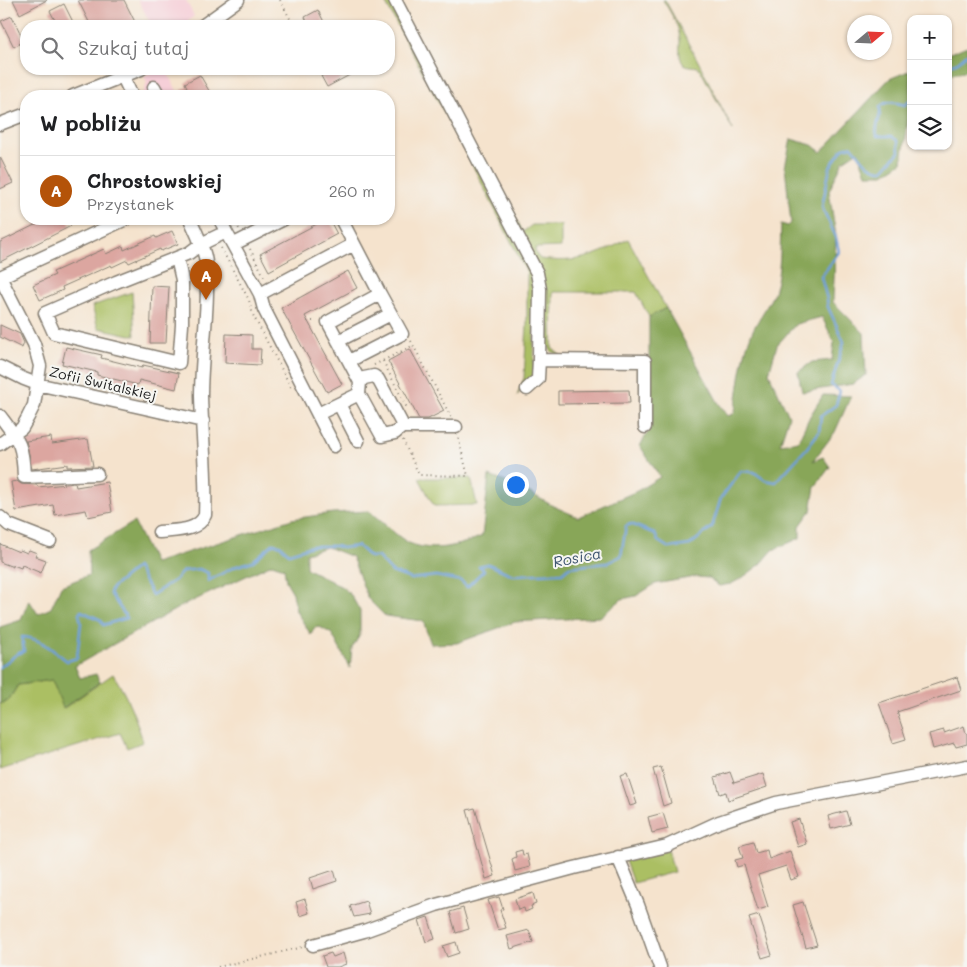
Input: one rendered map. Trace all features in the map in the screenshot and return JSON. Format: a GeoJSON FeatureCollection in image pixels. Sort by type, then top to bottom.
{"type":"FeatureCollection","features":[{"type":"Feature","properties":{"kind":"street"},"geometry":{"type":"LineString","coordinates":[[210,20],[238,0]]}},
{"type":"Feature","properties":{"kind":"street"},"geometry":{"type":"LineString","coordinates":[[395,0],[537,273],[540,289],[538,379],[527,389]]}},
{"type":"Feature","properties":{"kind":"street"},"geometry":{"type":"LineString","coordinates":[[89,90],[128,75]]}},
{"type":"Feature","properties":{"kind":"street"},"geometry":{"type":"LineString","coordinates":[[123,77],[129,90]]}},
{"type":"Feature","properties":{"kind":"street"},"geometry":{"type":"LineString","coordinates":[[0,124],[20,116]]}},
{"type":"Feature","properties":{"kind":"street"},"geometry":{"type":"LineString","coordinates":[[0,444],[22,428],[34,405],[40,366],[34,344],[0,277],[113,225]]}},
{"type":"Feature","properties":{"kind":"street"},"geometry":{"type":"LineString","coordinates":[[159,532],[196,526],[203,522],[205,515],[201,395],[206,260],[193,225]]}},
{"type":"Feature","properties":{"kind":"street"},"geometry":{"type":"LineString","coordinates":[[223,225],[226,232],[240,242],[264,309],[334,446]]}},
{"type":"Feature","properties":{"kind":"street"},"geometry":{"type":"LineString","coordinates":[[240,242],[273,225]]}},
{"type":"Feature","properties":{"kind":"street"},"geometry":{"type":"LineString","coordinates":[[344,225],[402,334],[349,361]]}},
{"type":"Feature","properties":{"kind":"street"},"geometry":{"type":"LineString","coordinates":[[177,258],[182,280],[182,325],[179,363],[54,333],[45,313],[116,282],[189,253],[201,244],[226,232]]}},
{"type":"Feature","properties":{"kind":"street"},"geometry":{"type":"LineString","coordinates":[[260,294],[354,244]]}},
{"type":"Feature","properties":{"kind":"street"},"geometry":{"type":"LineString","coordinates":[[380,294],[328,322],[349,361],[382,436],[395,433],[402,428],[456,427]]}},
{"type":"Feature","properties":{"kind":"street"},"geometry":{"type":"LineString","coordinates":[[338,341],[391,314]]}},
{"type":"Feature","properties":{"kind":"street"},"geometry":{"type":"LineString","coordinates":[[539,360],[645,360],[639,398],[645,427]]}},
{"type":"Feature","properties":{"kind":"street","name":"Zofii Świtalskiej"},"geometry":{"type":"LineString","coordinates":[[0,367],[37,384],[203,421]]}},
{"type":"Feature","properties":{"kind":"street"},"geometry":{"type":"LineString","coordinates":[[318,414],[339,404],[360,388],[364,378],[374,376],[378,379],[401,422],[402,428]]}},
{"type":"Feature","properties":{"kind":"street"},"geometry":{"type":"LineString","coordinates":[[339,404],[358,442]]}},
{"type":"Feature","properties":{"kind":"street"},"geometry":{"type":"LineString","coordinates":[[0,416],[20,444],[23,454],[24,477],[97,474]]}},
{"type":"Feature","properties":{"kind":"street"},"geometry":{"type":"LineString","coordinates":[[0,517],[9,525],[50,541]]}},
{"type":"Feature","properties":{"kind":"street"},"geometry":{"type":"LineString","coordinates":[[313,945],[364,931],[436,905],[667,846],[719,822],[776,803],[967,766]]}},
{"type":"Feature","properties":{"kind":"street"},"geometry":{"type":"LineString","coordinates":[[618,857],[638,905],[660,967]]}},
{"type":"Feature","properties":{"kind":"path"},"geometry":{"type":"LineString","coordinates":[[280,0],[291,20]]}},
{"type":"Feature","properties":{"kind":"path"},"geometry":{"type":"LineString","coordinates":[[236,225],[240,242],[268,283]]}},
{"type":"Feature","properties":{"kind":"path"},"geometry":{"type":"LineString","coordinates":[[307,321],[322,320]]}},
{"type":"Feature","properties":{"kind":"path"},"geometry":{"type":"LineString","coordinates":[[368,368],[413,345]]}},
{"type":"Feature","properties":{"kind":"path"},"geometry":{"type":"LineString","coordinates":[[218,967],[313,945]]}},
{"type":"Feature","properties":{"kind":"shaded area"},"geometry":{"type":"Polygon","coordinates":[[[138,0],[186,0],[194,16],[190,20],[149,20],[138,0]]]}},
{"type":"Feature","properties":{"kind":"shaded area"},"geometry":{"type":"Polygon","coordinates":[[[168,75],[177,90],[144,90],[147,82],[144,76],[168,75]]]}},
{"type":"Feature","properties":{"kind":"green space"},"geometry":{"type":"Polygon","coordinates":[[[384,0],[391,0],[534,277],[534,379],[521,387],[517,396],[524,378],[527,273],[474,168],[384,0]]]}},
{"type":"Feature","properties":{"kind":"green space"},"geometry":{"type":"Polygon","coordinates":[[[663,0],[665,0],[699,63],[733,130],[698,67],[684,65],[680,53],[678,29],[663,0]]]}},
{"type":"Feature","properties":{"kind":"green space"},"geometry":{"type":"Polygon","coordinates":[[[967,46],[967,73],[965,71],[952,74],[952,52],[967,46]]]}},
{"type":"Feature","properties":{"kind":"green space"},"geometry":{"type":"Polygon","coordinates":[[[907,72],[907,128],[902,162],[884,174],[866,174],[858,151],[843,161],[829,191],[836,236],[833,302],[864,333],[866,375],[853,384],[802,392],[798,372],[812,362],[832,360],[834,342],[822,317],[796,324],[777,345],[769,373],[789,416],[780,444],[798,441],[823,395],[851,396],[835,432],[813,461],[823,457],[830,467],[815,487],[811,511],[800,526],[800,538],[773,550],[761,564],[731,584],[719,586],[709,578],[695,577],[655,584],[636,596],[622,599],[600,617],[515,622],[457,643],[431,644],[423,621],[385,616],[368,599],[352,557],[327,547],[306,553],[306,568],[342,587],[351,595],[360,611],[360,635],[352,648],[350,668],[332,634],[320,627],[314,628],[311,635],[296,611],[293,593],[286,581],[284,568],[272,564],[180,607],[75,666],[80,678],[96,674],[100,682],[63,708],[52,680],[18,685],[8,701],[0,704],[0,627],[21,620],[29,600],[38,614],[51,608],[61,586],[89,575],[88,550],[134,522],[154,563],[292,519],[333,513],[369,511],[405,541],[427,548],[437,548],[465,543],[482,536],[489,476],[518,486],[553,506],[578,517],[637,491],[660,477],[640,446],[649,430],[649,317],[666,308],[718,402],[728,416],[733,414],[749,340],[754,327],[774,292],[780,258],[781,224],[788,226],[791,223],[785,167],[791,139],[812,145],[821,152],[889,79],[907,72]]]}},
{"type":"Feature","properties":{"kind":"green space"},"geometry":{"type":"Polygon","coordinates":[[[494,177],[523,232],[532,225],[561,225],[561,247],[535,248],[536,254],[540,259],[565,260],[586,257],[628,239],[666,308],[649,317],[636,292],[553,292],[552,348],[561,356],[552,352],[543,340],[544,286],[494,177]]]}},
{"type":"Feature","properties":{"kind":"green space"},"geometry":{"type":"Polygon","coordinates":[[[132,292],[135,336],[98,328],[92,306],[132,292]]]}},
{"type":"Feature","properties":{"kind":"green space"},"geometry":{"type":"Polygon","coordinates":[[[419,478],[471,478],[477,505],[434,506],[419,478]]]}},
{"type":"Feature","properties":{"kind":"green space"},"geometry":{"type":"Polygon","coordinates":[[[113,674],[131,707],[143,742],[127,748],[120,733],[0,770],[0,704],[8,701],[18,685],[52,680],[64,708],[113,674]]]}},
{"type":"Feature","properties":{"kind":"green space"},"geometry":{"type":"Polygon","coordinates":[[[668,850],[674,872],[633,883],[625,861],[668,850]]]}},
{"type":"Feature","properties":{"kind":"building"},"geometry":{"type":"Polygon","coordinates":[[[13,0],[47,0],[20,14],[13,0]]]}},
{"type":"Feature","properties":{"kind":"building"},"geometry":{"type":"Polygon","coordinates":[[[78,0],[124,0],[134,20],[88,20],[78,0]]]}},
{"type":"Feature","properties":{"kind":"building"},"geometry":{"type":"Polygon","coordinates":[[[64,4],[72,20],[55,20],[50,11],[64,4]]]}},
{"type":"Feature","properties":{"kind":"building"},"geometry":{"type":"Polygon","coordinates":[[[318,10],[323,20],[306,20],[305,17],[318,10]]]}},
{"type":"Feature","properties":{"kind":"building"},"geometry":{"type":"Polygon","coordinates":[[[12,16],[20,33],[20,43],[14,47],[1,21],[12,16]]]}},
{"type":"Feature","properties":{"kind":"building"},"geometry":{"type":"Polygon","coordinates":[[[200,75],[209,90],[182,90],[187,87],[185,83],[200,75]]]}},
{"type":"Feature","properties":{"kind":"building"},"geometry":{"type":"Polygon","coordinates":[[[323,75],[350,75],[327,87],[321,76],[323,75]]]}},
{"type":"Feature","properties":{"kind":"building"},"geometry":{"type":"Polygon","coordinates":[[[0,157],[13,183],[0,189],[0,157]]]}},
{"type":"Feature","properties":{"kind":"building"},"geometry":{"type":"Polygon","coordinates":[[[35,225],[71,226],[0,262],[0,242],[35,225]]]}},
{"type":"Feature","properties":{"kind":"building"},"geometry":{"type":"Polygon","coordinates":[[[315,225],[332,225],[337,234],[269,271],[260,254],[315,225]]]}},
{"type":"Feature","properties":{"kind":"building"},"geometry":{"type":"Polygon","coordinates":[[[172,231],[178,244],[161,251],[160,249],[129,263],[127,260],[112,267],[111,265],[62,287],[63,290],[40,300],[33,285],[55,275],[53,272],[104,249],[106,254],[123,246],[124,250],[155,236],[156,238],[172,231]]]}},
{"type":"Feature","properties":{"kind":"building"},"geometry":{"type":"Polygon","coordinates":[[[348,271],[357,288],[305,316],[342,384],[327,392],[281,308],[348,271]]]}},
{"type":"Feature","properties":{"kind":"building"},"geometry":{"type":"Polygon","coordinates":[[[152,286],[169,287],[166,343],[150,343],[152,286]]]}},
{"type":"Feature","properties":{"kind":"building"},"geometry":{"type":"Polygon","coordinates":[[[0,325],[20,334],[24,343],[22,348],[0,337],[0,325]]]}},
{"type":"Feature","properties":{"kind":"building"},"geometry":{"type":"Polygon","coordinates":[[[226,334],[252,335],[252,349],[261,349],[260,365],[225,363],[226,334]]]}},
{"type":"Feature","properties":{"kind":"building"},"geometry":{"type":"Polygon","coordinates":[[[66,347],[102,355],[101,358],[142,368],[143,365],[179,373],[176,389],[139,380],[138,385],[97,375],[97,372],[62,364],[66,347]]]}},
{"type":"Feature","properties":{"kind":"building"},"geometry":{"type":"Polygon","coordinates":[[[410,349],[444,411],[428,419],[419,419],[388,361],[410,349]]]}},
{"type":"Feature","properties":{"kind":"building"},"geometry":{"type":"Polygon","coordinates":[[[629,390],[630,403],[558,404],[558,391],[629,390]]]}},
{"type":"Feature","properties":{"kind":"building"},"geometry":{"type":"Polygon","coordinates":[[[51,437],[52,444],[88,439],[93,466],[67,467],[67,464],[32,469],[26,441],[51,437]]]}},
{"type":"Feature","properties":{"kind":"building"},"geometry":{"type":"Polygon","coordinates":[[[17,481],[21,484],[37,485],[38,487],[75,483],[76,487],[107,482],[112,512],[88,517],[86,510],[55,515],[53,505],[16,511],[11,482],[17,481]]]}},
{"type":"Feature","properties":{"kind":"building"},"geometry":{"type":"Polygon","coordinates":[[[0,544],[19,552],[20,550],[27,553],[29,550],[37,553],[35,556],[46,560],[41,573],[22,565],[21,568],[13,565],[13,567],[0,562],[0,544]]]}},
{"type":"Feature","properties":{"kind":"building"},"geometry":{"type":"Polygon","coordinates":[[[957,677],[961,690],[897,712],[906,739],[893,743],[879,703],[957,677]]]}},
{"type":"Feature","properties":{"kind":"building"},"geometry":{"type":"Polygon","coordinates":[[[964,726],[967,733],[967,744],[956,747],[954,743],[933,749],[929,734],[944,730],[944,733],[964,726]]]}},
{"type":"Feature","properties":{"kind":"building"},"geometry":{"type":"Polygon","coordinates":[[[661,767],[671,803],[663,806],[653,769],[661,767]]]}},
{"type":"Feature","properties":{"kind":"building"},"geometry":{"type":"Polygon","coordinates":[[[730,772],[734,783],[763,774],[767,787],[728,800],[726,792],[720,794],[715,777],[730,772]]]}},
{"type":"Feature","properties":{"kind":"building"},"geometry":{"type":"Polygon","coordinates":[[[627,774],[637,804],[630,806],[620,776],[627,774]]]}},
{"type":"Feature","properties":{"kind":"building"},"geometry":{"type":"Polygon","coordinates":[[[475,808],[495,876],[486,879],[467,810],[475,808]]]}},
{"type":"Feature","properties":{"kind":"building"},"geometry":{"type":"Polygon","coordinates":[[[846,811],[850,824],[831,829],[828,816],[846,811]]]}},
{"type":"Feature","properties":{"kind":"building"},"geometry":{"type":"Polygon","coordinates":[[[663,813],[668,829],[652,833],[648,817],[663,813]]]}},
{"type":"Feature","properties":{"kind":"building"},"geometry":{"type":"Polygon","coordinates":[[[799,819],[807,844],[798,847],[790,822],[799,819]]]}},
{"type":"Feature","properties":{"kind":"building"},"geometry":{"type":"Polygon","coordinates":[[[753,842],[756,853],[767,850],[769,859],[790,851],[799,877],[791,880],[786,866],[758,875],[768,907],[758,910],[744,865],[737,867],[735,860],[743,858],[739,846],[753,842]]]}},
{"type":"Feature","properties":{"kind":"building"},"geometry":{"type":"Polygon","coordinates":[[[522,850],[523,855],[527,854],[530,867],[515,871],[512,859],[516,857],[515,852],[522,850]]]}},
{"type":"Feature","properties":{"kind":"building"},"geometry":{"type":"Polygon","coordinates":[[[334,870],[337,881],[313,889],[310,878],[334,870]]]}},
{"type":"Feature","properties":{"kind":"building"},"geometry":{"type":"Polygon","coordinates":[[[533,893],[536,904],[531,906],[532,909],[525,912],[524,908],[518,910],[515,899],[533,893]]]}},
{"type":"Feature","properties":{"kind":"building"},"geometry":{"type":"Polygon","coordinates":[[[499,897],[503,909],[500,910],[506,928],[498,930],[488,900],[499,897]]]}},
{"type":"Feature","properties":{"kind":"building"},"geometry":{"type":"Polygon","coordinates":[[[305,899],[309,913],[300,916],[296,902],[305,899]]]}},
{"type":"Feature","properties":{"kind":"building"},"geometry":{"type":"Polygon","coordinates":[[[366,901],[370,914],[354,917],[350,906],[366,901]]]}},
{"type":"Feature","properties":{"kind":"building"},"geometry":{"type":"Polygon","coordinates":[[[803,902],[817,945],[806,948],[793,905],[803,902]]]}},
{"type":"Feature","properties":{"kind":"building"},"geometry":{"type":"Polygon","coordinates":[[[463,908],[469,929],[456,933],[450,912],[463,908]]]}},
{"type":"Feature","properties":{"kind":"building"},"geometry":{"type":"Polygon","coordinates":[[[759,915],[772,955],[762,958],[749,918],[759,915]]]}},
{"type":"Feature","properties":{"kind":"building"},"geometry":{"type":"Polygon","coordinates":[[[428,917],[435,939],[426,942],[419,920],[428,917]]]}},
{"type":"Feature","properties":{"kind":"building"},"geometry":{"type":"Polygon","coordinates":[[[529,930],[533,942],[511,949],[507,936],[529,930]]]}},
{"type":"Feature","properties":{"kind":"building"},"geometry":{"type":"Polygon","coordinates":[[[456,942],[459,953],[447,957],[443,946],[456,942]]]}},
{"type":"Feature","properties":{"kind":"building"},"geometry":{"type":"Polygon","coordinates":[[[331,953],[333,957],[343,953],[346,964],[338,967],[326,967],[322,956],[331,953]]]}},
{"type":"Feature","properties":{"kind":"waterway","name":"Rosica"},"geometry":{"type":"LineString","coordinates":[[952,64],[967,54]]}},
{"type":"Feature","properties":{"kind":"waterway","name":"Rosica"},"geometry":{"type":"LineString","coordinates":[[0,667],[24,651],[22,637],[40,642],[67,661],[77,658],[81,622],[79,614],[81,611],[101,620],[103,625],[127,618],[110,593],[112,588],[137,567],[152,595],[175,580],[183,571],[199,569],[208,573],[208,581],[234,567],[253,561],[274,543],[289,553],[312,546],[336,546],[342,548],[358,546],[370,557],[378,557],[392,572],[411,579],[436,576],[461,581],[467,587],[484,570],[479,566],[488,564],[513,575],[562,573],[569,567],[607,563],[621,556],[626,526],[631,524],[655,534],[658,541],[669,548],[690,545],[712,527],[721,498],[741,471],[754,472],[765,480],[776,482],[819,432],[821,416],[836,405],[840,391],[831,385],[844,342],[828,307],[821,277],[839,252],[836,237],[822,207],[830,167],[843,148],[852,146],[869,165],[883,170],[899,152],[898,141],[891,136],[877,136],[876,129],[880,107],[889,102],[905,105],[907,103]]}},
{"type":"Feature","properties":{"kind":"place","name":"Chrostowskiej"},"geometry":{"type":"Point","coordinates":[206,300]}}]}
